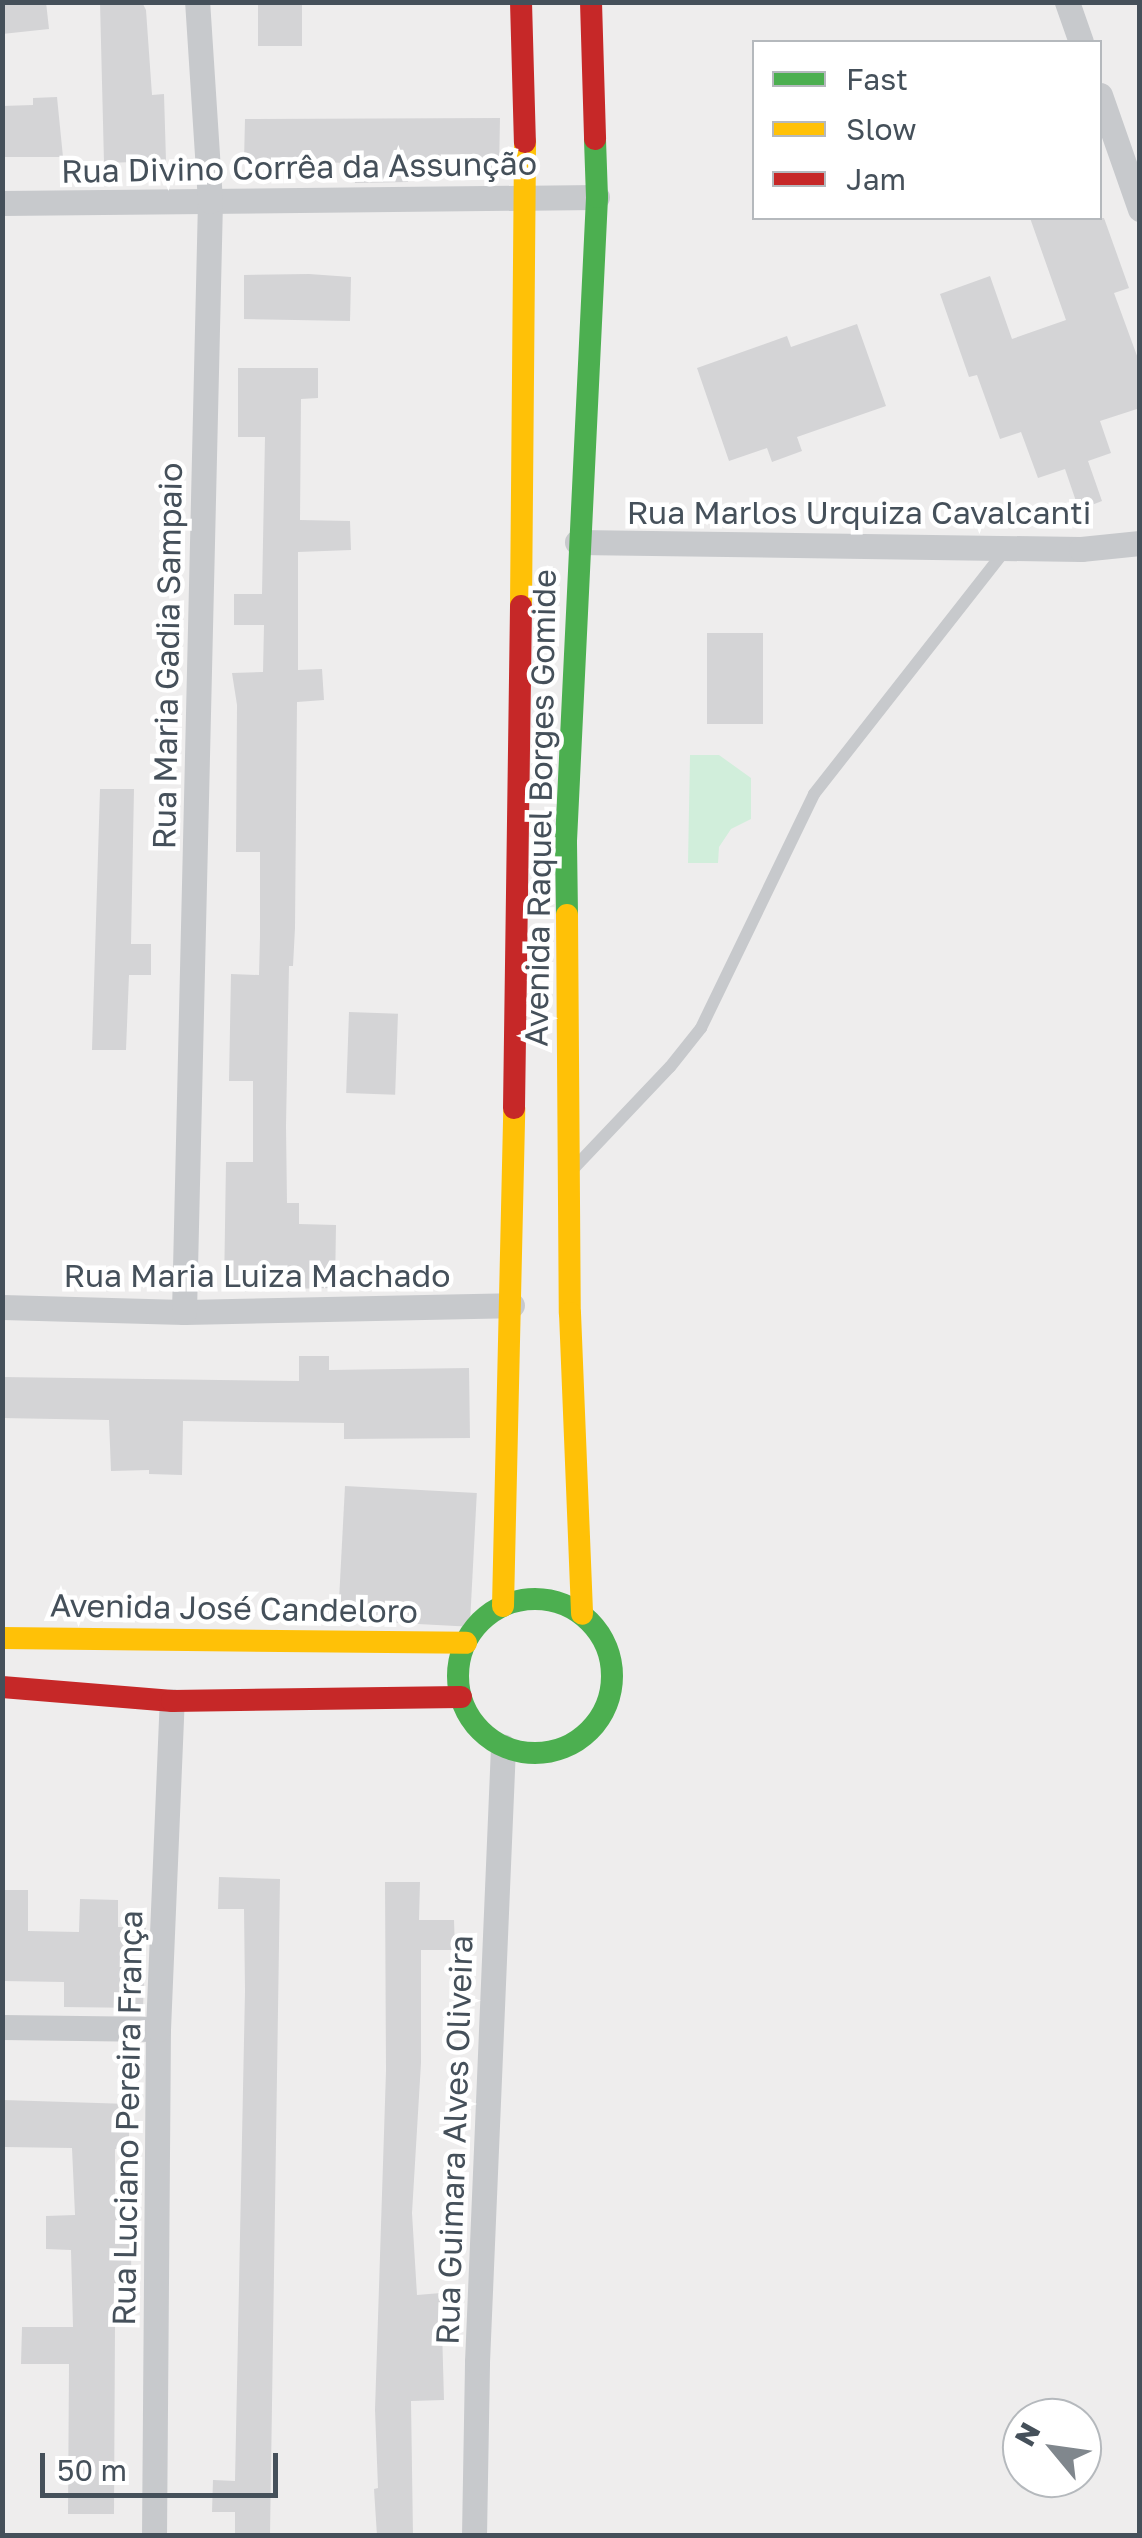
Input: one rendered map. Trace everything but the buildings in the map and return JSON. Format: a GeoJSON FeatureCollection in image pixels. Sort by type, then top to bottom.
{"type":"FeatureCollection","features":[{"type":"Feature","properties":{"kind":"street","name":"Rua Maria Gadia Sampaio"},"geometry":{"type":"LineString","coordinates":[[184,1312],[210,201],[197,2]]}},
{"type":"Feature","properties":{"kind":"street","name":"Avenida Raquel Borges Gomide"},"geometry":{"type":"LineString","coordinates":[[503,1606],[512,1305],[526,197],[521,2]]}},
{"type":"Feature","properties":{"kind":"street","name":"Avenida Raquel Borges Gomide"},"geometry":{"type":"LineString","coordinates":[[582,1614],[569,1174],[566,842],[577,542],[597,197],[591,2]]}},
{"type":"Feature","properties":{"kind":"street"},"geometry":{"type":"LineString","coordinates":[[1067,2],[1080,40]]}},
{"type":"Feature","properties":{"kind":"street"},"geometry":{"type":"LineString","coordinates":[[1102,101],[1140,209]]}},
{"type":"Feature","properties":{"kind":"street","name":"Rua Divino Corrêa da Assunção"},"geometry":{"type":"LineString","coordinates":[[2,202],[597,197]]}},
{"type":"Feature","properties":{"kind":"street","name":"Rua Marlos Urquiza Cavalcanti"},"geometry":{"type":"LineString","coordinates":[[577,542],[1081,549],[1140,543]]}},
{"type":"Feature","properties":{"kind":"street","name":"Rua Maria Luiza Machado"},"geometry":{"type":"LineString","coordinates":[[2,1307],[184,1312],[512,1305]]}},
{"type":"Feature","properties":{"kind":"street"},"geometry":{"type":"LineString","coordinates":[[544,1599],[582,1614],[608,1650],[613,1673],[602,1716],[569,1746],[547,1753],[503,1747],[477,1726],[461,1697],[458,1679],[466,1643],[482,1621],[503,1606],[544,1599]]}},
{"type":"Feature","properties":{"kind":"street","name":"Avenida José Candeloro"},"geometry":{"type":"LineString","coordinates":[[2,1638],[466,1643]]}},
{"type":"Feature","properties":{"kind":"street"},"geometry":{"type":"LineString","coordinates":[[2,1687],[172,1701],[461,1697]]}},
{"type":"Feature","properties":{"kind":"street","name":"Rua Luciano Pereira França"},"geometry":{"type":"LineString","coordinates":[[154,2536],[158,2029],[172,1701]]}},
{"type":"Feature","properties":{"kind":"street","name":"Rua Guimara Alves Oliveira"},"geometry":{"type":"LineString","coordinates":[[474,2536],[477,2362],[503,1747]]}},
{"type":"Feature","properties":{"kind":"street"},"geometry":{"type":"LineString","coordinates":[[2,2027],[158,2029]]}},
{"type":"Feature","properties":{"kind":"lane"},"geometry":{"type":"LineString","coordinates":[[569,1174],[670,1067],[701,1028],[814,794],[1007,548]]}},
{"type":"Feature","properties":{"kind":"green space"},"geometry":{"type":"Polygon","coordinates":[[[690,755],[719,755],[751,778],[751,819],[731,829],[719,847],[718,863],[688,863],[690,755]]]}},
{"type":"Feature","properties":{"kind":"traffic: fast"},"geometry":{"type":"LineString","coordinates":[[567,915],[566,841],[597,197],[595,139]]}},
{"type":"Feature","properties":{"kind":"traffic: fast"},"geometry":{"type":"LineString","coordinates":[[535,1599],[564,1605],[589,1622],[606,1647],[612,1676],[606,1705],[589,1730],[564,1747],[535,1753],[506,1747],[481,1730],[464,1705],[458,1676],[464,1647],[481,1622],[506,1605],[535,1599]]}},
{"type":"Feature","properties":{"kind":"traffic: slow"},"geometry":{"type":"LineString","coordinates":[[521,606],[525,142]]}},
{"type":"Feature","properties":{"kind":"traffic: slow"},"geometry":{"type":"LineString","coordinates":[[567,915],[570,1313],[582,1614]]}},
{"type":"Feature","properties":{"kind":"traffic: slow"},"geometry":{"type":"LineString","coordinates":[[503,1606],[514,1108]]}},
{"type":"Feature","properties":{"kind":"traffic: slow"},"geometry":{"type":"LineString","coordinates":[[2,1638],[466,1643]]}},
{"type":"Feature","properties":{"kind":"traffic: jam"},"geometry":{"type":"LineString","coordinates":[[521,2],[525,142]]}},
{"type":"Feature","properties":{"kind":"traffic: jam"},"geometry":{"type":"LineString","coordinates":[[591,2],[595,139]]}},
{"type":"Feature","properties":{"kind":"traffic: jam"},"geometry":{"type":"LineString","coordinates":[[514,1108],[521,606]]}},
{"type":"Feature","properties":{"kind":"traffic: jam"},"geometry":{"type":"LineString","coordinates":[[2,1687],[172,1701],[461,1697]]}}]}
